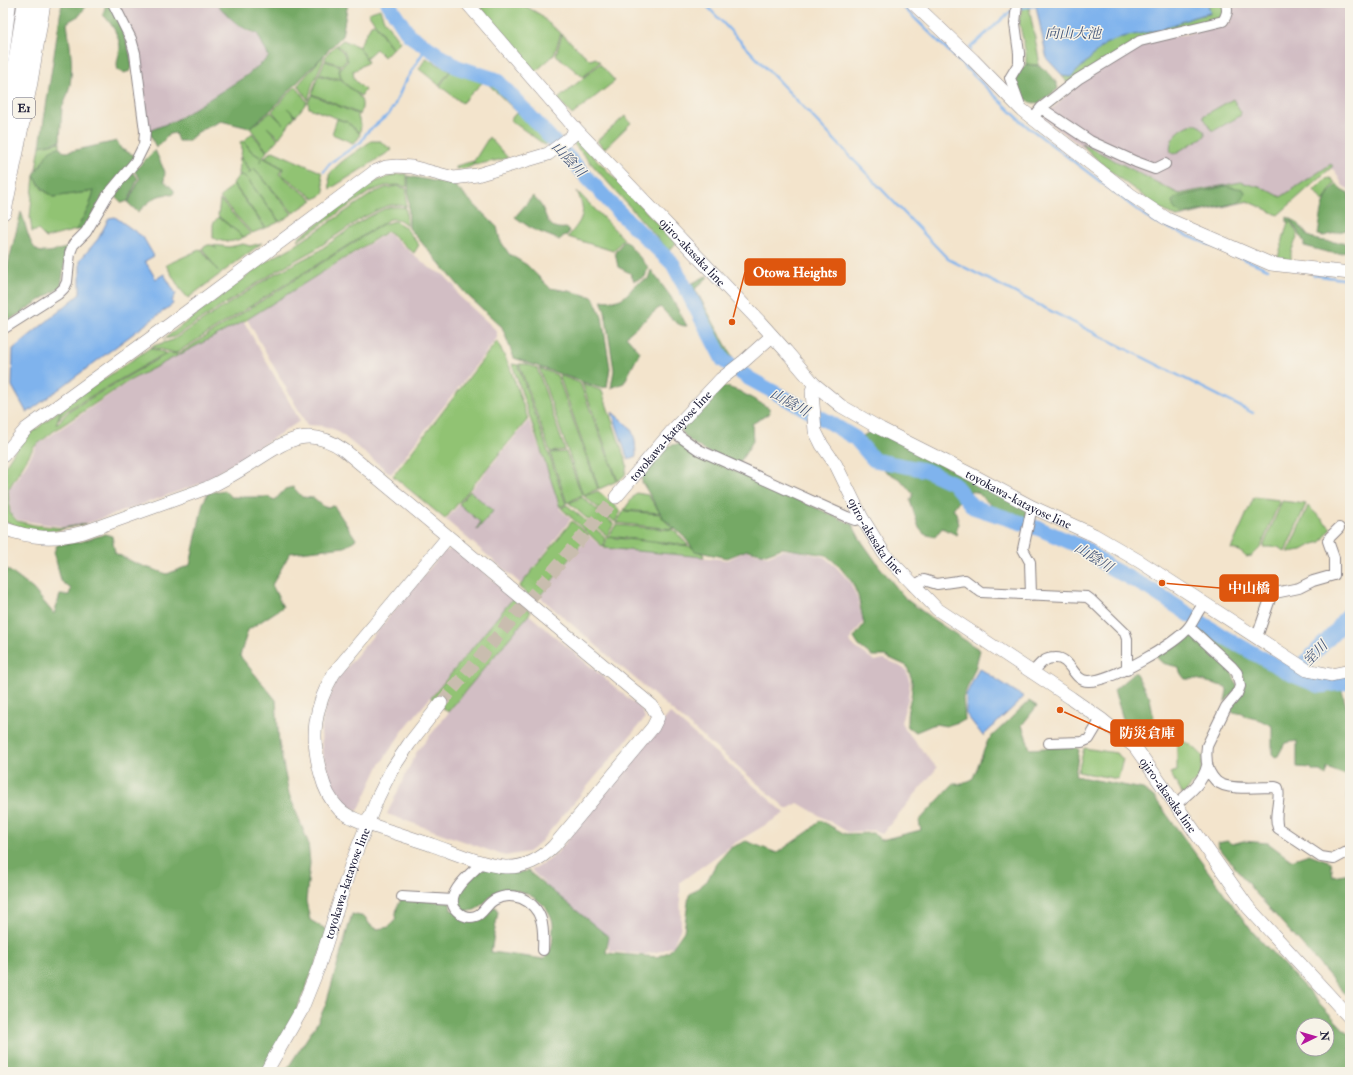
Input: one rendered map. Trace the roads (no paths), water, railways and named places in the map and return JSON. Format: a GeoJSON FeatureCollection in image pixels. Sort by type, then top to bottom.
{"type":"FeatureCollection","features":[{"type":"Feature","properties":{"kind":"highway","name":"E1"},"geometry":{"type":"LineString","coordinates":[[3,137],[26,3]]}},
{"type":"Feature","properties":{"kind":"highway","name":"E1"},"geometry":{"type":"LineString","coordinates":[[3,211],[29,82],[42,3]]}},
{"type":"Feature","properties":{"kind":"street"},"geometry":{"type":"LineString","coordinates":[[3,65],[11,3]]}},
{"type":"Feature","properties":{"kind":"street"},"geometry":{"type":"LineString","coordinates":[[3,329],[58,294],[64,288],[67,282],[70,253],[73,245],[86,232],[107,196],[136,161],[144,145],[145,131],[135,53],[131,39],[113,3]]}},
{"type":"Feature","properties":{"kind":"street","name":"ojiro-akasaka line"},"geometry":{"type":"LineString","coordinates":[[467,3],[574,132],[772,336],[813,388],[815,431],[822,445],[836,465],[862,518],[884,555],[937,609],[1101,719],[1135,748],[1248,907],[1350,1018]]}},
{"type":"Feature","properties":{"kind":"street"},"geometry":{"type":"LineString","coordinates":[[913,3],[973,60],[1022,110],[1131,195],[1167,219],[1271,264],[1350,274]]}},
{"type":"Feature","properties":{"kind":"street"},"geometry":{"type":"LineString","coordinates":[[1017,3],[1015,24],[1020,53],[1019,63],[1010,78],[1022,110]]}},
{"type":"Feature","properties":{"kind":"street"},"geometry":{"type":"LineString","coordinates":[[1033,118],[1041,108],[1078,79],[1140,40],[1223,21],[1227,16],[1228,10],[1226,3]]}},
{"type":"Feature","properties":{"kind":"street"},"geometry":{"type":"LineString","coordinates":[[1041,108],[1090,141],[1136,162],[1155,169],[1165,164]]}},
{"type":"Feature","properties":{"kind":"street"},"geometry":{"type":"LineString","coordinates":[[3,456],[26,429],[169,325],[374,172],[386,167],[397,166],[412,167],[454,178],[477,175],[542,156],[553,151],[574,132]]}},
{"type":"Feature","properties":{"kind":"street","name":"toyokawa-katayose line"},"geometry":{"type":"LineString","coordinates":[[616,497],[672,430],[721,379],[772,336]]}},
{"type":"Feature","properties":{"kind":"street","name":"toyokawa-katayose line"},"geometry":{"type":"LineString","coordinates":[[813,388],[881,429],[1032,507],[1094,536],[1139,561],[1302,667],[1331,675],[1350,671]]}},
{"type":"Feature","properties":{"kind":"street"},"geometry":{"type":"LineString","coordinates":[[672,430],[699,450],[847,517],[855,520],[862,518]]}},
{"type":"Feature","properties":{"kind":"street"},"geometry":{"type":"LineString","coordinates":[[3,528],[34,537],[67,537],[207,488],[244,468],[283,444],[298,438],[312,437],[334,443],[344,450],[652,706],[658,717],[653,727],[554,846],[534,861],[515,867],[505,867],[483,862],[367,824],[348,815],[339,809],[326,790],[315,751],[314,737],[317,711],[327,685],[334,673],[448,537]]}},
{"type":"Feature","properties":{"kind":"street"},"geometry":{"type":"LineString","coordinates":[[1031,595],[1030,562],[1023,549],[1032,507]]}},
{"type":"Feature","properties":{"kind":"street"},"geometry":{"type":"LineString","coordinates":[[1257,637],[1271,596],[1275,593],[1299,588],[1313,581],[1334,575],[1334,558],[1328,541],[1339,528]]}},
{"type":"Feature","properties":{"kind":"street"},"geometry":{"type":"LineString","coordinates":[[914,586],[924,580],[936,584],[965,580],[982,592],[1086,597],[1125,632],[1127,639],[1126,670]]}},
{"type":"Feature","properties":{"kind":"street"},"geometry":{"type":"LineString","coordinates":[[1033,672],[1048,658],[1059,658],[1066,662],[1080,679],[1088,682],[1107,678],[1126,670],[1175,639],[1190,626],[1199,608],[1204,604]]}},
{"type":"Feature","properties":{"kind":"street"},"geometry":{"type":"LineString","coordinates":[[1175,805],[1194,788],[1206,774],[1207,746],[1226,707],[1237,694],[1240,686],[1237,674],[1232,667],[1190,626]]}},
{"type":"Feature","properties":{"kind":"street","name":"toyokawa-katayose line"},"geometry":{"type":"LineString","coordinates":[[266,1072],[301,1011],[319,966],[352,862],[378,797],[408,744],[441,703]]}},
{"type":"Feature","properties":{"kind":"street"},"geometry":{"type":"LineString","coordinates":[[1049,743],[1082,742],[1089,739],[1101,719]]}},
{"type":"Feature","properties":{"kind":"street"},"geometry":{"type":"LineString","coordinates":[[1207,766],[1217,782],[1225,786],[1246,788],[1278,788],[1279,794],[1276,822],[1278,828],[1321,857],[1334,859],[1350,852]]}},
{"type":"Feature","properties":{"kind":"street"},"geometry":{"type":"LineString","coordinates":[[483,862],[454,892],[453,900],[455,909],[461,915],[470,917],[481,914],[493,900],[505,895],[517,897],[530,902],[538,912],[543,924],[543,950]]}},
{"type":"Feature","properties":{"kind":"street"},"geometry":{"type":"LineString","coordinates":[[402,897],[453,900]]}},
{"type":"Feature","properties":{"kind":"water","name":"向山大池"},"geometry":{"type":"Polygon","coordinates":[[[1037,3],[1208,3],[1210,13],[1194,17],[1160,30],[1122,37],[1105,44],[1071,77],[1063,76],[1047,59],[1036,6],[1037,3]]]}},
{"type":"Feature","properties":{"kind":"water"},"geometry":{"type":"Polygon","coordinates":[[[115,217],[143,237],[154,256],[145,261],[156,279],[164,274],[176,294],[172,301],[173,304],[27,413],[12,386],[13,349],[80,294],[80,260],[98,239],[109,218],[115,217]]]}},
{"type":"Feature","properties":{"kind":"water"},"geometry":{"type":"Polygon","coordinates":[[[612,412],[628,426],[635,440],[636,456],[628,460],[612,412]]]}},
{"type":"Feature","properties":{"kind":"water"},"geometry":{"type":"Polygon","coordinates":[[[979,668],[1024,697],[983,736],[966,714],[966,695],[979,668]]]}},
{"type":"Feature","properties":{"kind":"waterway","name":"山陰川"},"geometry":{"type":"LineString","coordinates":[[388,3],[409,35],[457,67],[497,80],[617,210],[673,264],[723,360],[750,379],[855,438],[874,460],[925,470],[953,483],[973,507],[1040,529],[1084,548],[1109,567],[1148,588],[1224,637],[1293,675],[1320,686],[1350,682]]}},
{"type":"Feature","properties":{"kind":"waterway"},"geometry":{"type":"LineString","coordinates":[[704,3],[948,259],[1253,413]]}},
{"type":"Feature","properties":{"kind":"waterway"},"geometry":{"type":"LineString","coordinates":[[899,3],[1023,123],[1152,221],[1268,269]]}},
{"type":"Feature","properties":{"kind":"waterway"},"geometry":{"type":"LineString","coordinates":[[1019,8],[1036,6]]}},
{"type":"Feature","properties":{"kind":"waterway"},"geometry":{"type":"LineString","coordinates":[[971,50],[970,48],[1014,10]]}},
{"type":"Feature","properties":{"kind":"waterway"},"geometry":{"type":"LineString","coordinates":[[324,171],[330,163],[361,142],[367,132],[389,114],[404,84],[427,46]]}},
{"type":"Feature","properties":{"kind":"waterway"},"geometry":{"type":"LineString","coordinates":[[1313,275],[1350,280]]}},
{"type":"Feature","properties":{"kind":"waterway","name":"室川"},"geometry":{"type":"LineString","coordinates":[[1293,675],[1336,631],[1350,611]]}},
{"type":"Feature","properties":{"kind":"tunnel"},"geometry":{"type":"LineString","coordinates":[[441,703],[616,497]]}},
{"type":"Feature","properties":{"kind":"place","name":"Otowa Heights"},"geometry":{"type":"Point","coordinates":[732,322]}},
{"type":"Feature","properties":{"kind":"place","name":"中山橋"},"geometry":{"type":"Point","coordinates":[1162,583]}},
{"type":"Feature","properties":{"kind":"place","name":"防災倉庫"},"geometry":{"type":"Point","coordinates":[1060,710]}}]}
